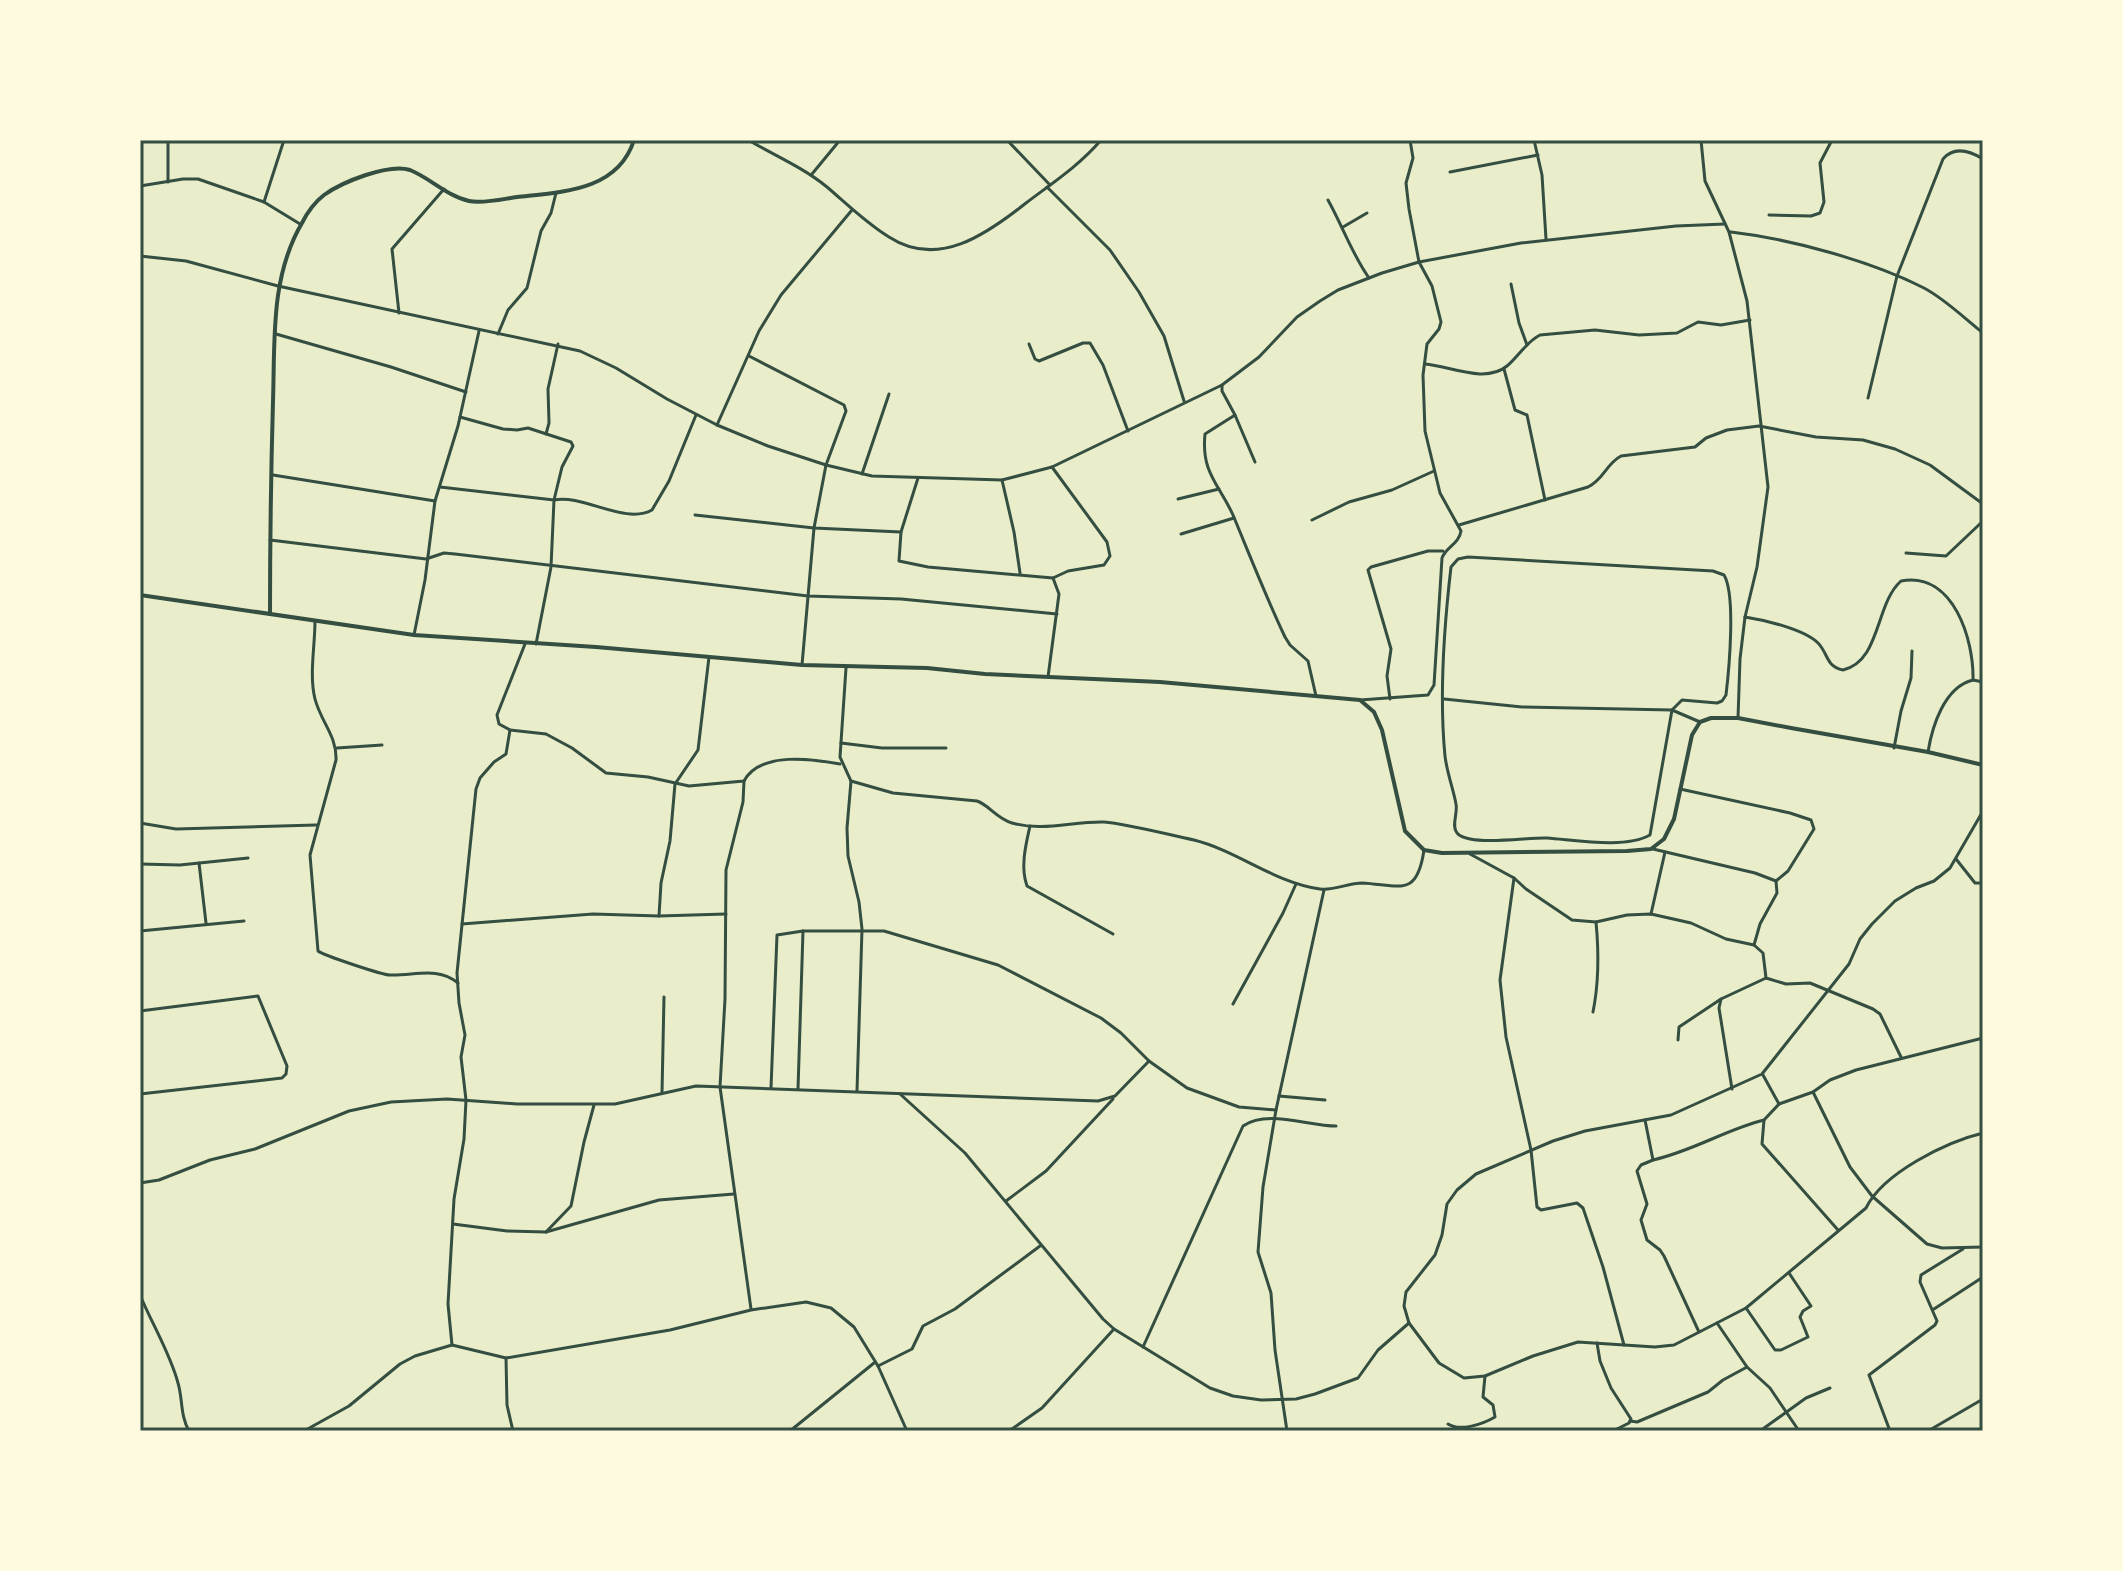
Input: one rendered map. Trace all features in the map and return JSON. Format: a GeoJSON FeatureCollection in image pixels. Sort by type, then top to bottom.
{"type":"FeatureCollection","features":[{"type":"Feature","properties":{"kind":"main road"},"geometry":{"type":"LineString","coordinates":[[270,614],[278,286],[301,224],[324,195],[381,170],[402,168],[412,171],[469,201],[556,193],[592,184],[612,174],[625,161],[634,140]]}},
{"type":"Feature","properties":{"kind":"main road"},"geometry":{"type":"LineString","coordinates":[[140,595],[414,635],[802,665],[927,668],[1160,682],[1360,700],[1374,712],[1382,730],[1405,831],[1424,850],[1467,853],[1651,849],[1661,844],[1668,834],[1692,735],[1700,722],[1711,718],[1738,718],[1928,752],[1983,765]]}},
{"type":"Feature","properties":{"kind":"street"},"geometry":{"type":"LineString","coordinates":[[168,140],[168,182]]}},
{"type":"Feature","properties":{"kind":"street"},"geometry":{"type":"LineString","coordinates":[[264,202],[284,140]]}},
{"type":"Feature","properties":{"kind":"street"},"geometry":{"type":"LineString","coordinates":[[748,140],[811,175],[891,239],[931,250],[956,247],[1002,221],[1093,150],[1101,140]]}},
{"type":"Feature","properties":{"kind":"street"},"geometry":{"type":"LineString","coordinates":[[811,175],[840,140]]}},
{"type":"Feature","properties":{"kind":"street"},"geometry":{"type":"LineString","coordinates":[[1007,140],[1110,250],[1139,292],[1164,336],[1184,401]]}},
{"type":"Feature","properties":{"kind":"street"},"geometry":{"type":"LineString","coordinates":[[1360,700],[1428,695],[1434,685],[1444,551],[1460,536],[1459,525],[1440,493],[1425,431],[1422,382],[1427,344],[1441,322],[1432,286],[1419,262],[1407,194],[1413,158],[1410,140]]}},
{"type":"Feature","properties":{"kind":"street"},"geometry":{"type":"LineString","coordinates":[[1534,140],[1545,197],[1546,239]]}},
{"type":"Feature","properties":{"kind":"street"},"geometry":{"type":"LineString","coordinates":[[1701,140],[1705,181],[1729,232],[1740,266],[1750,320],[1759,426],[1768,487],[1757,567],[1745,617],[1738,718]]}},
{"type":"Feature","properties":{"kind":"street"},"geometry":{"type":"LineString","coordinates":[[1769,215],[1811,216],[1820,213],[1824,202],[1820,163],[1832,140]]}},
{"type":"Feature","properties":{"kind":"street"},"geometry":{"type":"LineString","coordinates":[[1868,398],[1897,276],[1943,159],[1965,150],[1983,159]]}},
{"type":"Feature","properties":{"kind":"street"},"geometry":{"type":"LineString","coordinates":[[1450,172],[1538,155]]}},
{"type":"Feature","properties":{"kind":"street"},"geometry":{"type":"LineString","coordinates":[[140,186],[183,179],[200,180],[264,202],[301,224]]}},
{"type":"Feature","properties":{"kind":"street"},"geometry":{"type":"LineString","coordinates":[[399,313],[392,249],[444,189]]}},
{"type":"Feature","properties":{"kind":"street"},"geometry":{"type":"LineString","coordinates":[[498,334],[508,310],[527,288],[541,231],[551,213],[556,193]]}},
{"type":"Feature","properties":{"kind":"street"},"geometry":{"type":"LineString","coordinates":[[1328,200],[1351,243],[1354,257],[1369,278]]}},
{"type":"Feature","properties":{"kind":"street"},"geometry":{"type":"LineString","coordinates":[[717,425],[759,331],[781,295],[853,209]]}},
{"type":"Feature","properties":{"kind":"street"},"geometry":{"type":"LineString","coordinates":[[1343,227],[1367,213]]}},
{"type":"Feature","properties":{"kind":"street"},"geometry":{"type":"LineString","coordinates":[[140,256],[186,261],[278,286],[479,331],[558,344],[616,368],[717,425],[826,465],[862,474],[1002,480],[1052,467],[1222,385],[1259,357],[1297,317],[1320,301],[1369,278],[1419,262],[1546,239],[1725,224]]}},
{"type":"Feature","properties":{"kind":"street"},"geometry":{"type":"LineString","coordinates":[[1729,232],[1760,235],[1843,257],[1897,276],[1927,290],[1983,333]]}},
{"type":"Feature","properties":{"kind":"street"},"geometry":{"type":"LineString","coordinates":[[1511,284],[1527,345]]}},
{"type":"Feature","properties":{"kind":"street"},"geometry":{"type":"LineString","coordinates":[[1425,364],[1468,373],[1503,369],[1532,339],[1551,334],[1595,330],[1639,335],[1677,333],[1698,322],[1721,325],[1750,320]]}},
{"type":"Feature","properties":{"kind":"street"},"geometry":{"type":"LineString","coordinates":[[414,635],[435,501],[460,417],[479,331]]}},
{"type":"Feature","properties":{"kind":"street"},"geometry":{"type":"LineString","coordinates":[[276,334],[466,392]]}},
{"type":"Feature","properties":{"kind":"street"},"geometry":{"type":"LineString","coordinates":[[1029,344],[1035,359],[1039,361],[1090,343],[1103,365],[1128,431]]}},
{"type":"Feature","properties":{"kind":"street"},"geometry":{"type":"LineString","coordinates":[[546,434],[549,423],[546,407],[548,389],[558,344]]}},
{"type":"Feature","properties":{"kind":"street"},"geometry":{"type":"LineString","coordinates":[[749,356],[846,408],[826,465],[814,528],[802,665]]}},
{"type":"Feature","properties":{"kind":"street"},"geometry":{"type":"LineString","coordinates":[[1503,369],[1515,410],[1527,415],[1545,500]]}},
{"type":"Feature","properties":{"kind":"street"},"geometry":{"type":"LineString","coordinates":[[1222,385],[1255,462]]}},
{"type":"Feature","properties":{"kind":"street"},"geometry":{"type":"LineString","coordinates":[[862,474],[889,394]]}},
{"type":"Feature","properties":{"kind":"street"},"geometry":{"type":"LineString","coordinates":[[440,487],[554,500],[566,498],[607,509],[649,512],[669,481],[696,415]]}},
{"type":"Feature","properties":{"kind":"street"},"geometry":{"type":"LineString","coordinates":[[1235,415],[1205,434],[1206,460],[1285,637],[1308,661],[1316,696]]}},
{"type":"Feature","properties":{"kind":"street"},"geometry":{"type":"LineString","coordinates":[[460,417],[503,429],[528,428],[573,444],[562,467],[554,500],[551,567],[536,644]]}},
{"type":"Feature","properties":{"kind":"street"},"geometry":{"type":"LineString","coordinates":[[1459,525],[1597,482],[1611,463],[1621,456],[1695,447],[1706,438],[1727,430],[1759,426],[1816,437],[1863,440],[1895,449],[1930,465],[1983,504]]}},
{"type":"Feature","properties":{"kind":"street"},"geometry":{"type":"LineString","coordinates":[[918,478],[901,532],[897,557],[901,562],[1053,578],[1068,571],[1104,565],[1110,556],[1107,542],[1052,467]]}},
{"type":"Feature","properties":{"kind":"street"},"geometry":{"type":"LineString","coordinates":[[1312,520],[1349,502],[1392,490],[1434,471]]}},
{"type":"Feature","properties":{"kind":"street"},"geometry":{"type":"LineString","coordinates":[[272,475],[435,501]]}},
{"type":"Feature","properties":{"kind":"street"},"geometry":{"type":"LineString","coordinates":[[1002,480],[1020,573]]}},
{"type":"Feature","properties":{"kind":"street"},"geometry":{"type":"LineString","coordinates":[[1178,499],[1219,489]]}},
{"type":"Feature","properties":{"kind":"street"},"geometry":{"type":"LineString","coordinates":[[695,515],[814,528],[901,532]]}},
{"type":"Feature","properties":{"kind":"street"},"geometry":{"type":"LineString","coordinates":[[1181,534],[1234,518]]}},
{"type":"Feature","properties":{"kind":"street"},"geometry":{"type":"LineString","coordinates":[[1906,553],[1946,556],[1983,521]]}},
{"type":"Feature","properties":{"kind":"street"},"geometry":{"type":"LineString","coordinates":[[270,540],[426,559],[444,553],[455,554],[808,596],[901,599],[1057,614]]}},
{"type":"Feature","properties":{"kind":"street"},"geometry":{"type":"LineString","coordinates":[[1390,699],[1387,676],[1391,649],[1368,570],[1428,551],[1444,551]]}},
{"type":"Feature","properties":{"kind":"street"},"geometry":{"type":"LineString","coordinates":[[1468,557],[1720,571],[1727,580],[1730,641],[1726,695],[1717,703],[1682,700],[1672,710],[1650,835],[1619,842],[1541,838],[1466,839],[1454,828],[1456,803],[1445,754],[1444,699],[1449,582],[1451,567],[1458,559],[1468,557]]}},
{"type":"Feature","properties":{"kind":"street"},"geometry":{"type":"LineString","coordinates":[[1048,677],[1059,594],[1053,578]]}},
{"type":"Feature","properties":{"kind":"street"},"geometry":{"type":"LineString","coordinates":[[1745,617],[1807,636],[1818,643],[1833,666],[1843,670],[1863,657],[1896,585],[1909,580],[1926,583],[1943,595],[1961,619],[1973,658],[1973,680]]}},
{"type":"Feature","properties":{"kind":"street"},"geometry":{"type":"LineString","coordinates":[[315,621],[314,694],[337,748],[310,855],[319,953],[381,974],[445,973],[458,983]]}},
{"type":"Feature","properties":{"kind":"street"},"geometry":{"type":"LineString","coordinates":[[525,644],[497,715],[499,724],[510,730],[546,734],[572,748],[606,773],[698,786],[744,781]]}},
{"type":"Feature","properties":{"kind":"street"},"geometry":{"type":"LineString","coordinates":[[1894,748],[1897,724],[1911,678],[1912,651]]}},
{"type":"Feature","properties":{"kind":"street"},"geometry":{"type":"LineString","coordinates":[[659,916],[675,784],[698,750],[709,657]]}},
{"type":"Feature","properties":{"kind":"street"},"geometry":{"type":"LineString","coordinates":[[846,667],[842,764],[851,781],[847,815],[848,856],[862,929],[857,1091]]}},
{"type":"Feature","properties":{"kind":"street"},"geometry":{"type":"LineString","coordinates":[[1928,752],[1932,729],[1956,688],[1973,680],[1983,682]]}},
{"type":"Feature","properties":{"kind":"street"},"geometry":{"type":"LineString","coordinates":[[1444,699],[1522,707],[1672,710],[1700,722]]}},
{"type":"Feature","properties":{"kind":"street"},"geometry":{"type":"LineString","coordinates":[[452,1345],[448,1304],[466,1100],[461,1057],[465,1035],[458,983],[462,924],[476,789],[480,778],[506,754],[510,730]]}},
{"type":"Feature","properties":{"kind":"street"},"geometry":{"type":"LineString","coordinates":[[841,743],[882,748],[946,748]]}},
{"type":"Feature","properties":{"kind":"street"},"geometry":{"type":"LineString","coordinates":[[337,748],[382,745]]}},
{"type":"Feature","properties":{"kind":"street"},"geometry":{"type":"LineString","coordinates":[[751,1310],[720,1087],[724,1044],[727,861],[743,802],[744,781],[749,773],[767,764],[804,760],[842,764]]}},
{"type":"Feature","properties":{"kind":"street"},"geometry":{"type":"LineString","coordinates":[[851,781],[893,793],[977,801],[991,813],[1030,826],[1110,823],[1195,841],[1296,884],[1324,890],[1359,883],[1406,885],[1419,874],[1424,850]]}},
{"type":"Feature","properties":{"kind":"street"},"geometry":{"type":"LineString","coordinates":[[1680,789],[1811,820],[1814,829],[1788,871],[1776,881]]}},
{"type":"Feature","properties":{"kind":"street"},"geometry":{"type":"LineString","coordinates":[[1983,811],[1950,868],[1934,881],[1916,888],[1885,909],[1860,939],[1849,964],[1762,1074],[1671,1115],[1585,1131],[1476,1174],[1447,1204],[1435,1255],[1406,1292],[1404,1306],[1409,1323],[1439,1363],[1464,1378],[1485,1376],[1578,1342],[1674,1345],[1746,1308],[1866,1208],[1872,1196],[1910,1166],[1950,1144],[1983,1133]]}},
{"type":"Feature","properties":{"kind":"street"},"geometry":{"type":"LineString","coordinates":[[140,823],[188,829],[317,825]]}},
{"type":"Feature","properties":{"kind":"street"},"geometry":{"type":"LineString","coordinates":[[1030,826],[1025,849],[1027,886],[1113,934]]}},
{"type":"Feature","properties":{"kind":"street"},"geometry":{"type":"LineString","coordinates":[[1651,849],[1755,873],[1776,881]]}},
{"type":"Feature","properties":{"kind":"street"},"geometry":{"type":"LineString","coordinates":[[1651,914],[1665,852]]}},
{"type":"Feature","properties":{"kind":"street"},"geometry":{"type":"LineString","coordinates":[[1467,853],[1514,878],[1572,920],[1596,922],[1627,915],[1651,914],[1691,923],[1726,939],[1754,945],[1763,953],[1766,978]]}},
{"type":"Feature","properties":{"kind":"street"},"geometry":{"type":"LineString","coordinates":[[140,864],[248,858]]}},
{"type":"Feature","properties":{"kind":"street"},"geometry":{"type":"LineString","coordinates":[[1956,859],[1975,883],[1983,883]]}},
{"type":"Feature","properties":{"kind":"street"},"geometry":{"type":"LineString","coordinates":[[199,863],[206,925]]}},
{"type":"Feature","properties":{"kind":"street"},"geometry":{"type":"LineString","coordinates":[[1514,878],[1500,980],[1510,1062],[1531,1150],[1539,1209],[1577,1203],[1583,1208],[1624,1345]]}},
{"type":"Feature","properties":{"kind":"street"},"geometry":{"type":"LineString","coordinates":[[1754,945],[1760,924],[1777,893],[1776,881]]}},
{"type":"Feature","properties":{"kind":"street"},"geometry":{"type":"LineString","coordinates":[[1233,1004],[1296,884]]}},
{"type":"Feature","properties":{"kind":"street"},"geometry":{"type":"LineString","coordinates":[[1287,1431],[1271,1293],[1258,1252],[1263,1187],[1276,1110],[1324,890]]}},
{"type":"Feature","properties":{"kind":"street"},"geometry":{"type":"LineString","coordinates":[[462,924],[593,914],[726,914]]}},
{"type":"Feature","properties":{"kind":"street"},"geometry":{"type":"LineString","coordinates":[[140,931],[244,921]]}},
{"type":"Feature","properties":{"kind":"street"},"geometry":{"type":"LineString","coordinates":[[1593,1012],[1600,957],[1596,922]]}},
{"type":"Feature","properties":{"kind":"street"},"geometry":{"type":"LineString","coordinates":[[771,1088],[776,938],[780,933],[862,929],[897,933],[1011,971],[1101,1018],[1149,1061],[1187,1088],[1239,1107],[1276,1110]]}},
{"type":"Feature","properties":{"kind":"street"},"geometry":{"type":"LineString","coordinates":[[798,1089],[803,931]]}},
{"type":"Feature","properties":{"kind":"street"},"geometry":{"type":"LineString","coordinates":[[1678,1040],[1679,1027],[1721,999],[1766,978],[1786,984],[1810,983],[1880,1014],[1901,1057]]}},
{"type":"Feature","properties":{"kind":"street"},"geometry":{"type":"LineString","coordinates":[[140,1011],[258,996],[287,1066],[282,1078],[140,1094]]}},
{"type":"Feature","properties":{"kind":"street"},"geometry":{"type":"LineString","coordinates":[[662,1093],[664,997]]}},
{"type":"Feature","properties":{"kind":"street"},"geometry":{"type":"LineString","coordinates":[[1721,999],[1719,1008],[1732,1089]]}},
{"type":"Feature","properties":{"kind":"street"},"geometry":{"type":"LineString","coordinates":[[1699,1332],[1664,1256],[1647,1240],[1641,1220],[1647,1204],[1637,1171],[1641,1165],[1764,1120],[1779,1104],[1813,1092],[1830,1080],[1901,1057],[1983,1038]]}},
{"type":"Feature","properties":{"kind":"street"},"geometry":{"type":"LineString","coordinates":[[1004,1202],[1046,1171],[1149,1061]]}},
{"type":"Feature","properties":{"kind":"street"},"geometry":{"type":"LineString","coordinates":[[1762,1074],[1779,1104]]}},
{"type":"Feature","properties":{"kind":"street"},"geometry":{"type":"LineString","coordinates":[[140,1183],[159,1180],[210,1160],[255,1149],[372,1104],[428,1099],[615,1104],[696,1086],[1098,1101],[1115,1096]]}},
{"type":"Feature","properties":{"kind":"street"},"geometry":{"type":"LineString","coordinates":[[1813,1092],[1850,1167],[1872,1196],[1927,1244],[1942,1248],[1983,1247]]}},
{"type":"Feature","properties":{"kind":"street"},"geometry":{"type":"LineString","coordinates":[[900,1094],[965,1153],[1040,1246],[1114,1329],[1210,1388],[1233,1396],[1281,1400],[1315,1394],[1358,1378],[1378,1350],[1409,1323]]}},
{"type":"Feature","properties":{"kind":"street"},"geometry":{"type":"LineString","coordinates":[[1279,1096],[1325,1100]]}},
{"type":"Feature","properties":{"kind":"street"},"geometry":{"type":"LineString","coordinates":[[546,1232],[571,1206],[594,1105]]}},
{"type":"Feature","properties":{"kind":"street"},"geometry":{"type":"LineString","coordinates":[[1143,1347],[1240,1130],[1249,1121],[1275,1118],[1336,1126]]}},
{"type":"Feature","properties":{"kind":"street"},"geometry":{"type":"LineString","coordinates":[[1645,1120],[1653,1160]]}},
{"type":"Feature","properties":{"kind":"street"},"geometry":{"type":"LineString","coordinates":[[1764,1120],[1762,1144],[1838,1230]]}},
{"type":"Feature","properties":{"kind":"street"},"geometry":{"type":"LineString","coordinates":[[453,1224],[546,1232],[659,1200],[734,1194]]}},
{"type":"Feature","properties":{"kind":"street"},"geometry":{"type":"LineString","coordinates":[[790,1431],[876,1364],[912,1349],[923,1326],[955,1309],[1040,1246]]}},
{"type":"Feature","properties":{"kind":"street"},"geometry":{"type":"LineString","coordinates":[[1890,1431],[1869,1375],[1935,1325],[1934,1309],[1920,1282],[1921,1275],[1963,1249]]}},
{"type":"Feature","properties":{"kind":"street"},"geometry":{"type":"LineString","coordinates":[[1746,1308],[1775,1350],[1808,1337],[1800,1317],[1811,1306],[1788,1271]]}},
{"type":"Feature","properties":{"kind":"street"},"geometry":{"type":"LineString","coordinates":[[1934,1309],[1983,1277]]}},
{"type":"Feature","properties":{"kind":"street"},"geometry":{"type":"LineString","coordinates":[[140,1295],[173,1369],[181,1399],[182,1418],[189,1431]]}},
{"type":"Feature","properties":{"kind":"street"},"geometry":{"type":"LineString","coordinates":[[304,1431],[349,1406],[400,1364],[452,1345],[506,1358],[806,1302],[831,1308],[854,1327],[876,1364],[907,1431]]}},
{"type":"Feature","properties":{"kind":"street"},"geometry":{"type":"LineString","coordinates":[[1717,1323],[1747,1367],[1770,1388],[1788,1411],[1799,1431]]}},
{"type":"Feature","properties":{"kind":"street"},"geometry":{"type":"LineString","coordinates":[[1009,1431],[1042,1408],[1114,1329]]}},
{"type":"Feature","properties":{"kind":"street"},"geometry":{"type":"LineString","coordinates":[[1597,1343],[1604,1371],[1630,1421]]}},
{"type":"Feature","properties":{"kind":"street"},"geometry":{"type":"LineString","coordinates":[[506,1358],[507,1405],[513,1431]]}},
{"type":"Feature","properties":{"kind":"street"},"geometry":{"type":"LineString","coordinates":[[1613,1431],[1630,1421],[1637,1422],[1708,1392],[1747,1367]]}},
{"type":"Feature","properties":{"kind":"street"},"geometry":{"type":"LineString","coordinates":[[1448,1424],[1455,1428],[1495,1417],[1493,1405],[1483,1397],[1485,1376]]}},
{"type":"Feature","properties":{"kind":"street"},"geometry":{"type":"LineString","coordinates":[[1760,1431],[1806,1398],[1830,1388]]}},
{"type":"Feature","properties":{"kind":"street"},"geometry":{"type":"LineString","coordinates":[[1928,1431],[1983,1399]]}}]}
